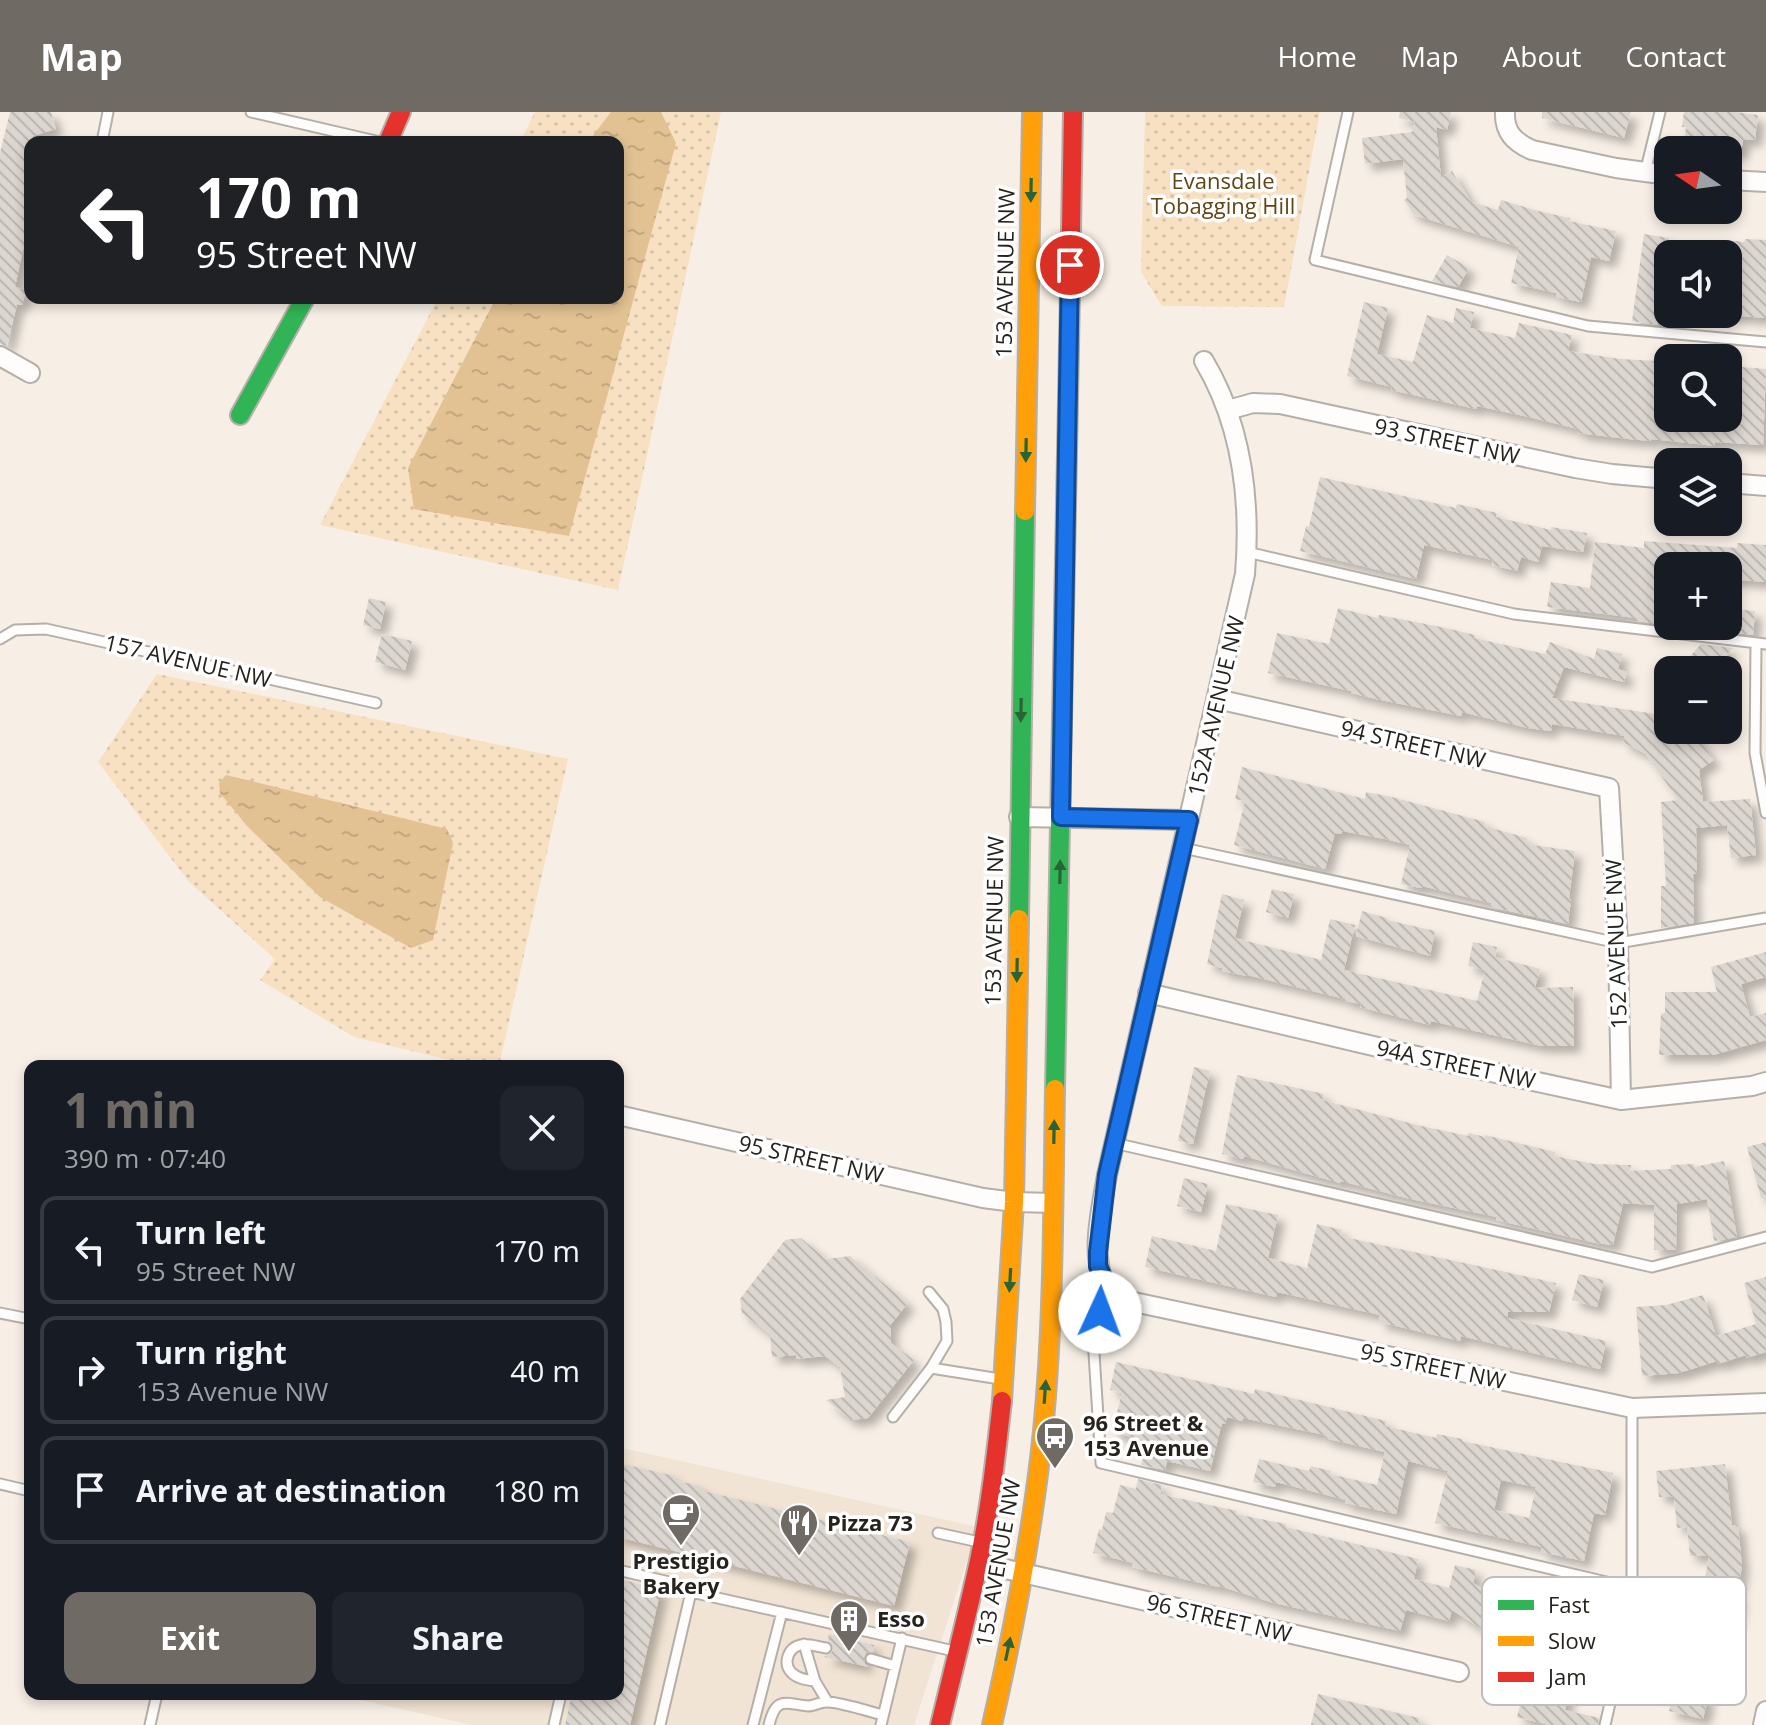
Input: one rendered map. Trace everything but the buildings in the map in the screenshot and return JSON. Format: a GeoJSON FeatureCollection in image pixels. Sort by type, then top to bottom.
{"type":"FeatureCollection","features":[{"type":"Feature","properties":{"kind":"main road"},"geometry":{"type":"LineString","coordinates":[[391,136],[401,112]]}},
{"type":"Feature","properties":{"kind":"main road","name":"153 AVENUE NW"},"geometry":{"type":"LineString","coordinates":[[943,1720],[990,1505],[1004,1379],[1014,1202],[1032,112]]}},
{"type":"Feature","properties":{"kind":"main road","name":"153 AVENUE NW"},"geometry":{"type":"LineString","coordinates":[[992,1725],[1023,1572],[1046,1383],[1053,1203],[1073,112]]}},
{"type":"Feature","properties":{"kind":"main road"},"geometry":{"type":"LineString","coordinates":[[240,415],[302,304]]}},
{"type":"Feature","properties":{"kind":"street"},"geometry":{"type":"LineString","coordinates":[[1505,112],[1508,131],[1521,145],[1532,150],[1654,174]]}},
{"type":"Feature","properties":{"kind":"street"},"geometry":{"type":"LineString","coordinates":[[1742,181],[1766,182]]}},
{"type":"Feature","properties":{"kind":"street"},"geometry":{"type":"LineString","coordinates":[[0,356],[30,373]]}},
{"type":"Feature","properties":{"kind":"street","name":"152A AVENUE NW"},"geometry":{"type":"LineString","coordinates":[[1107,1287],[1098,1266],[1098,1252],[1102,1207],[1114,1143],[1241,594],[1247,552],[1242,471],[1235,435],[1215,378],[1204,361]]}},
{"type":"Feature","properties":{"kind":"street","name":"93 STREET NW"},"geometry":{"type":"LineString","coordinates":[[1228,410],[1253,403],[1280,404],[1575,468],[1654,477]]}},
{"type":"Feature","properties":{"kind":"street"},"geometry":{"type":"LineString","coordinates":[[1742,484],[1766,486]]}},
{"type":"Feature","properties":{"kind":"street","name":"94 STREET NW"},"geometry":{"type":"LineString","coordinates":[[1217,699],[1609,788]]}},
{"type":"Feature","properties":{"kind":"street","name":"152 AVENUE NW"},"geometry":{"type":"LineString","coordinates":[[1609,788],[1618,943],[1621,1100]]}},
{"type":"Feature","properties":{"kind":"street"},"geometry":{"type":"LineString","coordinates":[[1019,817],[1189,820]]}},
{"type":"Feature","properties":{"kind":"street","name":"94A STREET NW"},"geometry":{"type":"LineString","coordinates":[[1148,993],[1621,1100],[1766,1082]]}},
{"type":"Feature","properties":{"kind":"street","name":"95 STREET NW"},"geometry":{"type":"LineString","coordinates":[[624,1116],[983,1198],[1053,1203]]}},
{"type":"Feature","properties":{"kind":"street","name":"95 STREET NW"},"geometry":{"type":"LineString","coordinates":[[1107,1287],[1118,1297],[1129,1301],[1632,1408],[1765,1408]]}},
{"type":"Feature","properties":{"kind":"street","name":"96 STREET NW"},"geometry":{"type":"LineString","coordinates":[[979,1563],[1459,1672]]}},
{"type":"Feature","properties":{"kind":"street"},"geometry":{"type":"LineString","coordinates":[[1763,1725],[1766,1711]]}},
{"type":"Feature","properties":{"kind":"lane"},"geometry":{"type":"LineString","coordinates":[[103,136],[108,112]]}},
{"type":"Feature","properties":{"kind":"lane"},"geometry":{"type":"LineString","coordinates":[[251,112],[354,136]]}},
{"type":"Feature","properties":{"kind":"lane"},"geometry":{"type":"LineString","coordinates":[[1348,112],[1315,260],[1588,326],[1766,342]]}},
{"type":"Feature","properties":{"kind":"lane"},"geometry":{"type":"LineString","coordinates":[[1645,173],[1660,112]]}},
{"type":"Feature","properties":{"kind":"lane"},"geometry":{"type":"LineString","coordinates":[[1247,552],[1514,614],[1761,644],[1755,753],[1766,813]]}},
{"type":"Feature","properties":{"kind":"lane","name":"157 AVENUE NW"},"geometry":{"type":"LineString","coordinates":[[0,639],[15,630],[46,629],[376,703]]}},
{"type":"Feature","properties":{"kind":"lane"},"geometry":{"type":"LineString","coordinates":[[1183,848],[1618,943],[1766,918]]}},
{"type":"Feature","properties":{"kind":"lane"},"geometry":{"type":"LineString","coordinates":[[1114,1143],[1652,1267],[1766,1237]]}},
{"type":"Feature","properties":{"kind":"lane"},"geometry":{"type":"LineString","coordinates":[[1107,1287],[1093,1338],[1101,1463],[1585,1577]]}},
{"type":"Feature","properties":{"kind":"lane"},"geometry":{"type":"LineString","coordinates":[[893,1417],[931,1368],[947,1341],[943,1309],[929,1292]]}},
{"type":"Feature","properties":{"kind":"lane"},"geometry":{"type":"LineString","coordinates":[[0,1313],[24,1318]]}},
{"type":"Feature","properties":{"kind":"lane"},"geometry":{"type":"LineString","coordinates":[[931,1368],[1004,1379]]}},
{"type":"Feature","properties":{"kind":"lane"},"geometry":{"type":"LineString","coordinates":[[1632,1408],[1632,1577]]}},
{"type":"Feature","properties":{"kind":"lane"},"geometry":{"type":"LineString","coordinates":[[0,1484],[24,1490]]}},
{"type":"Feature","properties":{"kind":"lane"},"geometry":{"type":"LineString","coordinates":[[938,1533],[982,1543]]}},
{"type":"Feature","properties":{"kind":"lane"},"geometry":{"type":"LineString","coordinates":[[624,1571],[682,1585],[691,1592],[957,1651]]}},
{"type":"Feature","properties":{"kind":"lane"},"geometry":{"type":"LineString","coordinates":[[660,1725],[691,1592]]}},
{"type":"Feature","properties":{"kind":"lane"},"geometry":{"type":"LineString","coordinates":[[753,1725],[782,1612]]}},
{"type":"Feature","properties":{"kind":"lane"},"geometry":{"type":"LineString","coordinates":[[769,1725],[773,1712],[782,1703],[789,1702],[811,1707],[827,1701],[882,1720],[902,1638]]}},
{"type":"Feature","properties":{"kind":"lane"},"geometry":{"type":"LineString","coordinates":[[804,1644],[815,1681],[827,1701]]}},
{"type":"Feature","properties":{"kind":"lane"},"geometry":{"type":"LineString","coordinates":[[815,1681],[799,1678],[791,1672],[787,1660],[792,1649],[804,1644],[826,1648]]}},
{"type":"Feature","properties":{"kind":"lane"},"geometry":{"type":"LineString","coordinates":[[871,1659],[895,1666]]}},
{"type":"Feature","properties":{"kind":"lane"},"geometry":{"type":"LineString","coordinates":[[150,1725],[156,1700]]}},
{"type":"Feature","properties":{"kind":"lane"},"geometry":{"type":"LineString","coordinates":[[554,1725],[560,1700]]}},
{"type":"Feature","properties":{"kind":"lane"},"geometry":{"type":"LineString","coordinates":[[1605,1725],[1610,1705]]}},
{"type":"Feature","properties":{"kind":"shaded area"},"geometry":{"type":"Polygon","coordinates":[[[624,1448],[978,1527],[914,1725],[472,1725],[361,1700],[624,1700],[624,1448]]]}},
{"type":"Feature","properties":{"kind":"green space"},"geometry":{"type":"Polygon","coordinates":[[[535,112],[721,112],[618,590],[320,525],[435,304],[624,304],[624,136],[523,136],[535,112]]]}},
{"type":"Feature","properties":{"kind":"green space","name":"Evansdale Tobagging Hill"},"geometry":{"type":"Polygon","coordinates":[[[1145,112],[1320,112],[1284,307],[1162,306],[1141,272],[1145,112]]]}},
{"type":"Feature","properties":{"kind":"green space"},"geometry":{"type":"Polygon","coordinates":[[[157,674],[568,759],[500,1060],[449,1060],[354,1037],[260,980],[275,959],[189,882],[98,762],[157,674]]]}},
{"type":"Feature","properties":{"kind":"water"},"geometry":{"type":"Polygon","coordinates":[[[611,112],[661,112],[676,143],[569,536],[414,509],[408,468],[493,304],[624,304],[624,136],[593,136],[611,112]]]}},
{"type":"Feature","properties":{"kind":"water"},"geometry":{"type":"Polygon","coordinates":[[[226,775],[447,829],[453,843],[433,940],[411,948],[320,897],[248,827],[220,793],[219,783],[226,775]]]}},
{"type":"Feature","properties":{"kind":"traffic: fast"},"geometry":{"type":"LineString","coordinates":[[240,415],[302,304]]}},
{"type":"Feature","properties":{"kind":"traffic: fast"},"geometry":{"type":"LineString","coordinates":[[1055,1089],[1069,346]]}},
{"type":"Feature","properties":{"kind":"traffic: fast"},"geometry":{"type":"LineString","coordinates":[[1019,919],[1025,511]]}},
{"type":"Feature","properties":{"kind":"traffic: slow"},"geometry":{"type":"LineString","coordinates":[[1025,511],[1032,112]]}},
{"type":"Feature","properties":{"kind":"traffic: slow"},"geometry":{"type":"LineString","coordinates":[[1002,1401],[1014,1202],[1019,919]]}},
{"type":"Feature","properties":{"kind":"traffic: slow"},"geometry":{"type":"LineString","coordinates":[[992,1725],[1022,1579],[1043,1431],[1051,1303],[1055,1089]]}},
{"type":"Feature","properties":{"kind":"traffic: jam"},"geometry":{"type":"LineString","coordinates":[[391,136],[401,112]]}},
{"type":"Feature","properties":{"kind":"traffic: jam"},"geometry":{"type":"LineString","coordinates":[[1069,346],[1073,112]]}},
{"type":"Feature","properties":{"kind":"traffic: jam"},"geometry":{"type":"LineString","coordinates":[[940,1725],[983,1541],[1002,1401]]}},
{"type":"Feature","properties":{"kind":"place","name":"96 Street & 153 Avenue"},"geometry":{"type":"Point","coordinates":[1055,1470]}},
{"type":"Feature","properties":{"kind":"place","name":"Prestigio Bakery"},"geometry":{"type":"Point","coordinates":[681,1547]}},
{"type":"Feature","properties":{"kind":"place","name":"Pizza 73"},"geometry":{"type":"Point","coordinates":[799,1557]}},
{"type":"Feature","properties":{"kind":"place","name":"Esso"},"geometry":{"type":"Point","coordinates":[849,1653]}},
{"type":"Feature","properties":{"kind":"route"},"geometry":{"type":"LineString","coordinates":[[1070,265],[1061,817],[1189,820],[1107,1175],[1098,1266],[1107,1287],[1100,1312]]}}]}
